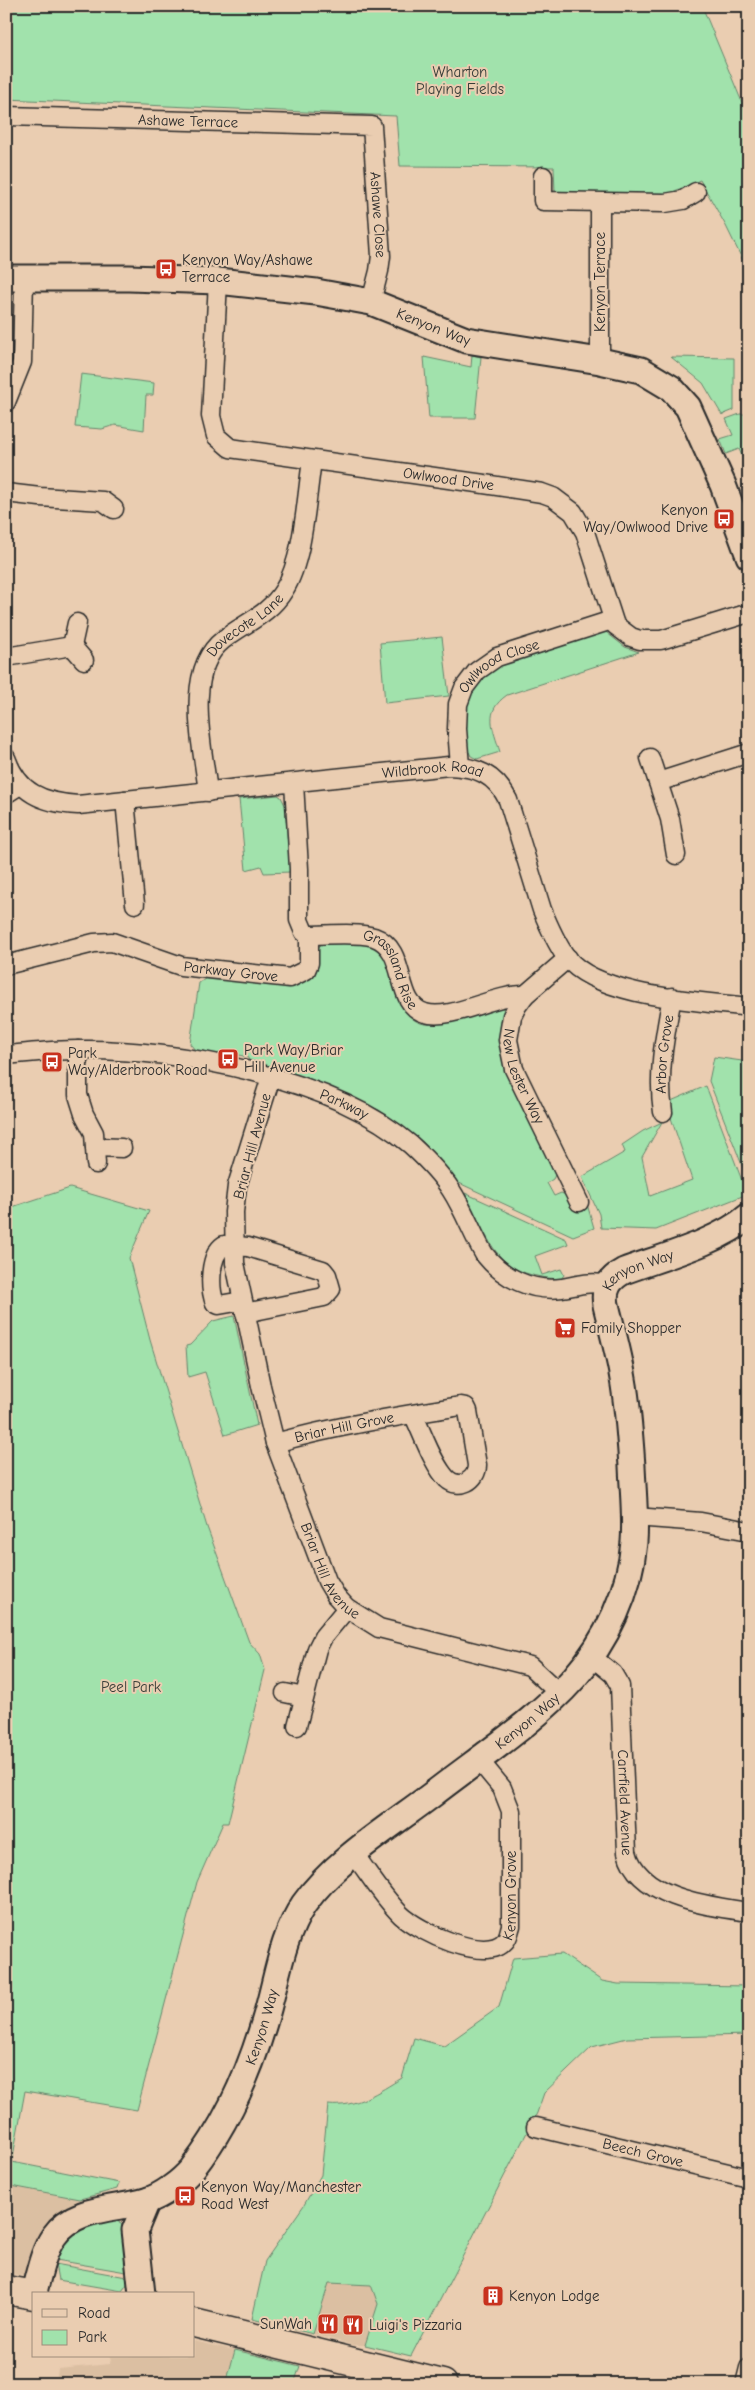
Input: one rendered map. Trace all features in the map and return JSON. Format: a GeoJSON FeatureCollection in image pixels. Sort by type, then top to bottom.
{"type":"FeatureCollection","features":[{"type":"Feature","properties":{"kind":"main road"},"geometry":{"type":"LineString","coordinates":[[6,2290],[32,2295]]}},
{"type":"Feature","properties":{"kind":"main road"},"geometry":{"type":"LineString","coordinates":[[195,2323],[305,2349],[412,2380],[443,2384]]}},
{"type":"Feature","properties":{"kind":"street","name":"Ashawe Terrace"},"geometry":{"type":"LineString","coordinates":[[6,116],[372,126]]}},
{"type":"Feature","properties":{"kind":"street","name":"Ashawe Close"},"geometry":{"type":"LineString","coordinates":[[371,302],[381,256],[372,126]]}},
{"type":"Feature","properties":{"kind":"street"},"geometry":{"type":"LineString","coordinates":[[543,176],[543,201],[675,202],[696,192]]}},
{"type":"Feature","properties":{"kind":"street","name":"Kenyon Terrace"},"geometry":{"type":"LineString","coordinates":[[600,202],[600,360]]}},
{"type":"Feature","properties":{"kind":"street","name":"Kenyon Way"},"geometry":{"type":"LineString","coordinates":[[15,278],[129,278],[218,281],[289,288],[371,302],[466,340],[600,360],[625,365],[650,374],[680,397],[699,428],[723,484],[749,556]]}},
{"type":"Feature","properties":{"kind":"street"},"geometry":{"type":"LineString","coordinates":[[6,402],[22,362],[15,278]]}},
{"type":"Feature","properties":{"kind":"street","name":"Owlwood Drive"},"geometry":{"type":"LineString","coordinates":[[218,281],[211,416],[216,436],[222,442],[235,449],[484,484],[542,493],[553,497],[573,512],[585,532],[612,620]]}},
{"type":"Feature","properties":{"kind":"street","name":"Dovecote Lane"},"geometry":{"type":"LineString","coordinates":[[208,792],[198,694],[202,669],[215,647],[233,632],[256,620],[279,598],[285,588],[297,559],[312,461]]}},
{"type":"Feature","properties":{"kind":"street"},"geometry":{"type":"LineString","coordinates":[[6,493],[40,497],[111,499]]}},
{"type":"Feature","properties":{"kind":"street"},"geometry":{"type":"LineString","coordinates":[[612,620],[615,626],[631,637],[650,641],[749,613]]}},
{"type":"Feature","properties":{"kind":"street","name":"Owlwood Close"},"geometry":{"type":"LineString","coordinates":[[460,766],[457,729],[458,704],[464,688],[477,671],[497,657],[612,620]]}},
{"type":"Feature","properties":{"kind":"street"},"geometry":{"type":"LineString","coordinates":[[72,646],[77,622]]}},
{"type":"Feature","properties":{"kind":"street"},"geometry":{"type":"LineString","coordinates":[[6,657],[72,646]]}},
{"type":"Feature","properties":{"kind":"street"},"geometry":{"type":"LineString","coordinates":[[72,646],[84,660]]}},
{"type":"Feature","properties":{"kind":"street"},"geometry":{"type":"LineString","coordinates":[[658,782],[749,753]]}},
{"type":"Feature","properties":{"kind":"street","name":"Wildbrook Road"},"geometry":{"type":"LineString","coordinates":[[6,758],[11,772],[13,789],[57,804],[78,805],[460,766],[473,768],[483,772],[504,792],[549,927],[568,958],[587,974],[606,983],[629,990],[749,1007]]}},
{"type":"Feature","properties":{"kind":"street"},"geometry":{"type":"LineString","coordinates":[[650,758],[670,819],[676,855]]}},
{"type":"Feature","properties":{"kind":"street","name":"Parkway Grove"},"geometry":{"type":"LineString","coordinates":[[6,965],[30,967],[94,943],[112,942],[181,966],[290,978],[306,970],[309,963],[309,935],[304,932],[299,920],[300,869],[294,782]]}},
{"type":"Feature","properties":{"kind":"street"},"geometry":{"type":"LineString","coordinates":[[125,800],[141,880],[135,904]]}},
{"type":"Feature","properties":{"kind":"street","name":"Grassland Rise"},"geometry":{"type":"LineString","coordinates":[[309,935],[366,936],[384,942],[396,958],[409,1001],[422,1012],[441,1014],[502,997],[525,996]]}},
{"type":"Feature","properties":{"kind":"street","name":"New Lester Way"},"geometry":{"type":"LineString","coordinates":[[568,958],[525,996],[517,1006],[509,1030],[508,1040],[511,1060],[562,1184],[579,1202]]}},
{"type":"Feature","properties":{"kind":"street","name":"Arbor Grove"},"geometry":{"type":"LineString","coordinates":[[663,1112],[660,1084],[664,1041],[672,997]]}},
{"type":"Feature","properties":{"kind":"street"},"geometry":{"type":"LineString","coordinates":[[78,1050],[78,1095],[84,1114],[94,1133],[96,1156],[122,1148]]}},
{"type":"Feature","properties":{"kind":"street","name":"Parkway"},"geometry":{"type":"LineString","coordinates":[[6,1055],[78,1050],[142,1052],[187,1058],[271,1077],[317,1092],[386,1126],[411,1146],[451,1190],[484,1254],[491,1263],[507,1276],[519,1283],[537,1288],[563,1288],[589,1282],[608,1284]]}},
{"type":"Feature","properties":{"kind":"street","name":"Briar Hill Avenue"},"geometry":{"type":"LineString","coordinates":[[271,1077],[238,1186],[234,1245],[243,1307],[275,1443],[327,1581],[336,1596],[347,1608],[379,1628],[530,1666],[559,1694]]}},
{"type":"Feature","properties":{"kind":"street","name":"Kenyon Way"},"geometry":{"type":"LineString","coordinates":[[35,2292],[42,2260],[52,2238],[62,2227],[84,2214],[110,2207],[147,2201],[181,2180],[207,2148],[225,2117],[253,2055],[265,2020],[287,1935],[312,1895],[354,1854],[559,1694],[591,1656],[609,1628],[624,1588],[634,1544],[635,1517],[626,1394],[605,1298],[608,1284],[624,1271],[718,1236],[749,1216]]}},
{"type":"Feature","properties":{"kind":"street"},"geometry":{"type":"LineString","coordinates":[[234,1245],[248,1247],[323,1270],[330,1280],[331,1289],[324,1297],[243,1307],[219,1305],[215,1303],[210,1282],[218,1250],[224,1246],[234,1245]]}},
{"type":"Feature","properties":{"kind":"street","name":"Briar Hill Grove"},"geometry":{"type":"LineString","coordinates":[[275,1443],[313,1433],[413,1414],[461,1406],[466,1407],[468,1411],[477,1466],[474,1478],[462,1484],[454,1483],[448,1479],[440,1470],[413,1414]]}},
{"type":"Feature","properties":{"kind":"street"},"geometry":{"type":"LineString","coordinates":[[635,1517],[701,1522],[749,1530]]}},
{"type":"Feature","properties":{"kind":"street"},"geometry":{"type":"LineString","coordinates":[[297,1726],[312,1663],[323,1637],[347,1608]]}},
{"type":"Feature","properties":{"kind":"street","name":"Carrfield Avenue"},"geometry":{"type":"LineString","coordinates":[[591,1656],[614,1674],[620,1686],[626,1842],[629,1861],[638,1876],[646,1883],[665,1892],[714,1900],[749,1912]]}},
{"type":"Feature","properties":{"kind":"street"},"geometry":{"type":"LineString","coordinates":[[285,1694],[304,1698]]}},
{"type":"Feature","properties":{"kind":"street","name":"Kenyon Grove"},"geometry":{"type":"LineString","coordinates":[[354,1854],[401,1915],[422,1931],[433,1936],[482,1949],[501,1945],[508,1936],[511,1926],[511,1811],[502,1788],[478,1759]]}},
{"type":"Feature","properties":{"kind":"street","name":"Beech Grove"},"geometry":{"type":"LineString","coordinates":[[536,2128],[749,2178]]}},
{"type":"Feature","properties":{"kind":"street"},"geometry":{"type":"LineString","coordinates":[[142,2292],[135,2230],[147,2201]]}},
{"type":"Feature","properties":{"kind":"street"},"geometry":{"type":"LineString","coordinates":[[745,2384],[749,2368]]}},
{"type":"Feature","properties":{"kind":"shaded area"},"geometry":{"type":"Polygon","coordinates":[[[6,2185],[80,2199],[60,2210],[44,2226],[28,2277],[6,2273],[6,2185]]]}},
{"type":"Feature","properties":{"kind":"shaded area"},"geometry":{"type":"Polygon","coordinates":[[[329,2283],[371,2285],[378,2304],[365,2345],[353,2345],[313,2334],[329,2283]]]}},
{"type":"Feature","properties":{"kind":"shaded area"},"geometry":{"type":"Polygon","coordinates":[[[195,2341],[235,2350],[226,2384],[56,2384],[58,2369],[110,2364],[111,2358],[195,2358],[195,2341]]]}},
{"type":"Feature","properties":{"kind":"green space","name":"Wharton Playing Fields"},"geometry":{"type":"Polygon","coordinates":[[[6,6],[702,6],[749,119],[749,273],[726,226],[700,180],[668,194],[555,192],[554,167],[400,166],[396,116],[6,99],[6,6]]]}},
{"type":"Feature","properties":{"kind":"green space"},"geometry":{"type":"Polygon","coordinates":[[[472,355],[481,357],[475,418],[429,418],[424,357],[471,367],[472,355]]]}},
{"type":"Feature","properties":{"kind":"green space"},"geometry":{"type":"Polygon","coordinates":[[[671,357],[734,358],[734,410],[722,415],[703,383],[671,357]]]}},
{"type":"Feature","properties":{"kind":"green space"},"geometry":{"type":"Polygon","coordinates":[[[81,374],[154,383],[153,395],[146,395],[144,430],[115,425],[102,429],[75,427],[81,374]]]}},
{"type":"Feature","properties":{"kind":"green space"},"geometry":{"type":"Polygon","coordinates":[[[740,414],[749,414],[749,464],[746,465],[739,449],[726,454],[720,439],[733,435],[726,419],[740,414]]]}},
{"type":"Feature","properties":{"kind":"green space"},"geometry":{"type":"Polygon","coordinates":[[[602,629],[625,647],[639,652],[507,695],[500,701],[492,714],[493,728],[500,752],[477,759],[471,756],[469,752],[465,753],[466,699],[489,668],[602,629]]]}},
{"type":"Feature","properties":{"kind":"green space"},"geometry":{"type":"Polygon","coordinates":[[[442,637],[449,696],[385,703],[380,643],[442,637]]]}},
{"type":"Feature","properties":{"kind":"green space"},"geometry":{"type":"Polygon","coordinates":[[[278,795],[285,805],[290,872],[264,873],[261,866],[246,870],[239,799],[278,795]]]}},
{"type":"Feature","properties":{"kind":"green space"},"geometry":{"type":"Polygon","coordinates":[[[326,942],[367,943],[383,953],[390,965],[403,1006],[410,1016],[421,1023],[436,1024],[495,1006],[501,1006],[504,1009],[506,1019],[502,1035],[556,1173],[553,1179],[547,1183],[554,1196],[561,1193],[587,1204],[594,1228],[573,1236],[457,1182],[423,1142],[379,1110],[300,1077],[251,1063],[247,1057],[235,1054],[229,1057],[196,1051],[190,1044],[199,983],[208,977],[292,985],[306,981],[312,976],[316,951],[326,942]]]}},
{"type":"Feature","properties":{"kind":"green space"},"geometry":{"type":"Polygon","coordinates":[[[714,1057],[749,1062],[749,1183],[709,1081],[714,1057]]]}},
{"type":"Feature","properties":{"kind":"green space"},"geometry":{"type":"Polygon","coordinates":[[[706,1086],[746,1191],[745,1195],[656,1230],[601,1228],[599,1214],[582,1177],[625,1152],[622,1145],[643,1131],[662,1122],[642,1157],[650,1196],[692,1180],[670,1115],[673,1114],[671,1101],[706,1086]]]}},
{"type":"Feature","properties":{"kind":"green space","name":"Peel Park"},"geometry":{"type":"Polygon","coordinates":[[[70,1188],[149,1211],[129,1258],[150,1340],[207,1527],[249,1642],[260,1654],[265,1670],[228,1823],[223,1823],[197,1882],[137,2110],[25,2091],[12,2162],[119,2183],[117,2189],[80,2199],[6,2185],[6,1209],[70,1188]]]}},
{"type":"Feature","properties":{"kind":"green space"},"geometry":{"type":"Polygon","coordinates":[[[465,1193],[566,1239],[568,1244],[535,1256],[542,1275],[561,1269],[564,1275],[561,1279],[539,1277],[522,1272],[509,1264],[498,1254],[490,1242],[465,1193]]]}},
{"type":"Feature","properties":{"kind":"green space"},"geometry":{"type":"Polygon","coordinates":[[[234,1316],[257,1425],[225,1435],[205,1372],[188,1377],[186,1346],[190,1345],[213,1321],[234,1316]]]}},
{"type":"Feature","properties":{"kind":"green space"},"geometry":{"type":"Polygon","coordinates":[[[562,1954],[602,1981],[618,1984],[749,1986],[749,2035],[627,2038],[592,2047],[544,2093],[537,2113],[411,2356],[365,2345],[378,2304],[371,2285],[329,2283],[313,2334],[252,2319],[265,2261],[304,2205],[321,2175],[328,2105],[348,2104],[367,2098],[402,2078],[414,2038],[444,2046],[499,2007],[513,1958],[562,1954]]]}},
{"type":"Feature","properties":{"kind":"green space"},"geometry":{"type":"Polygon","coordinates":[[[118,2218],[126,2234],[132,2273],[56,2260],[60,2247],[71,2231],[86,2224],[118,2218]]]}},
{"type":"Feature","properties":{"kind":"green space"},"geometry":{"type":"Polygon","coordinates":[[[55,2264],[132,2278],[122,2291],[58,2280],[55,2264]]]}},
{"type":"Feature","properties":{"kind":"green space"},"geometry":{"type":"Polygon","coordinates":[[[235,2350],[300,2366],[294,2384],[226,2384],[235,2350]]]}},
{"type":"Feature","properties":{"kind":"place","name":"Kenyon Way/Ashawe Terrace"},"geometry":{"type":"Point","coordinates":[166,269]}},
{"type":"Feature","properties":{"kind":"place","name":"Kenyon Way/Owlwood Drive"},"geometry":{"type":"Point","coordinates":[724,519]}},
{"type":"Feature","properties":{"kind":"place","name":"Park Way/Briar Hill Avenue"},"geometry":{"type":"Point","coordinates":[228,1059]}},
{"type":"Feature","properties":{"kind":"place","name":"Park Way/Alderbrook Road"},"geometry":{"type":"Point","coordinates":[52,1062]}},
{"type":"Feature","properties":{"kind":"place","name":"Family Shopper"},"geometry":{"type":"Point","coordinates":[565,1328]}},
{"type":"Feature","properties":{"kind":"place","name":"Kenyon Way/Manchester Road West"},"geometry":{"type":"Point","coordinates":[185,2196]}},
{"type":"Feature","properties":{"kind":"place","name":"Kenyon Lodge"},"geometry":{"type":"Point","coordinates":[493,2296]}},
{"type":"Feature","properties":{"kind":"place","name":"SunWah"},"geometry":{"type":"Point","coordinates":[328,2324]}},
{"type":"Feature","properties":{"kind":"place","name":"Luigi's Pizzaria"},"geometry":{"type":"Point","coordinates":[353,2325]}}]}
